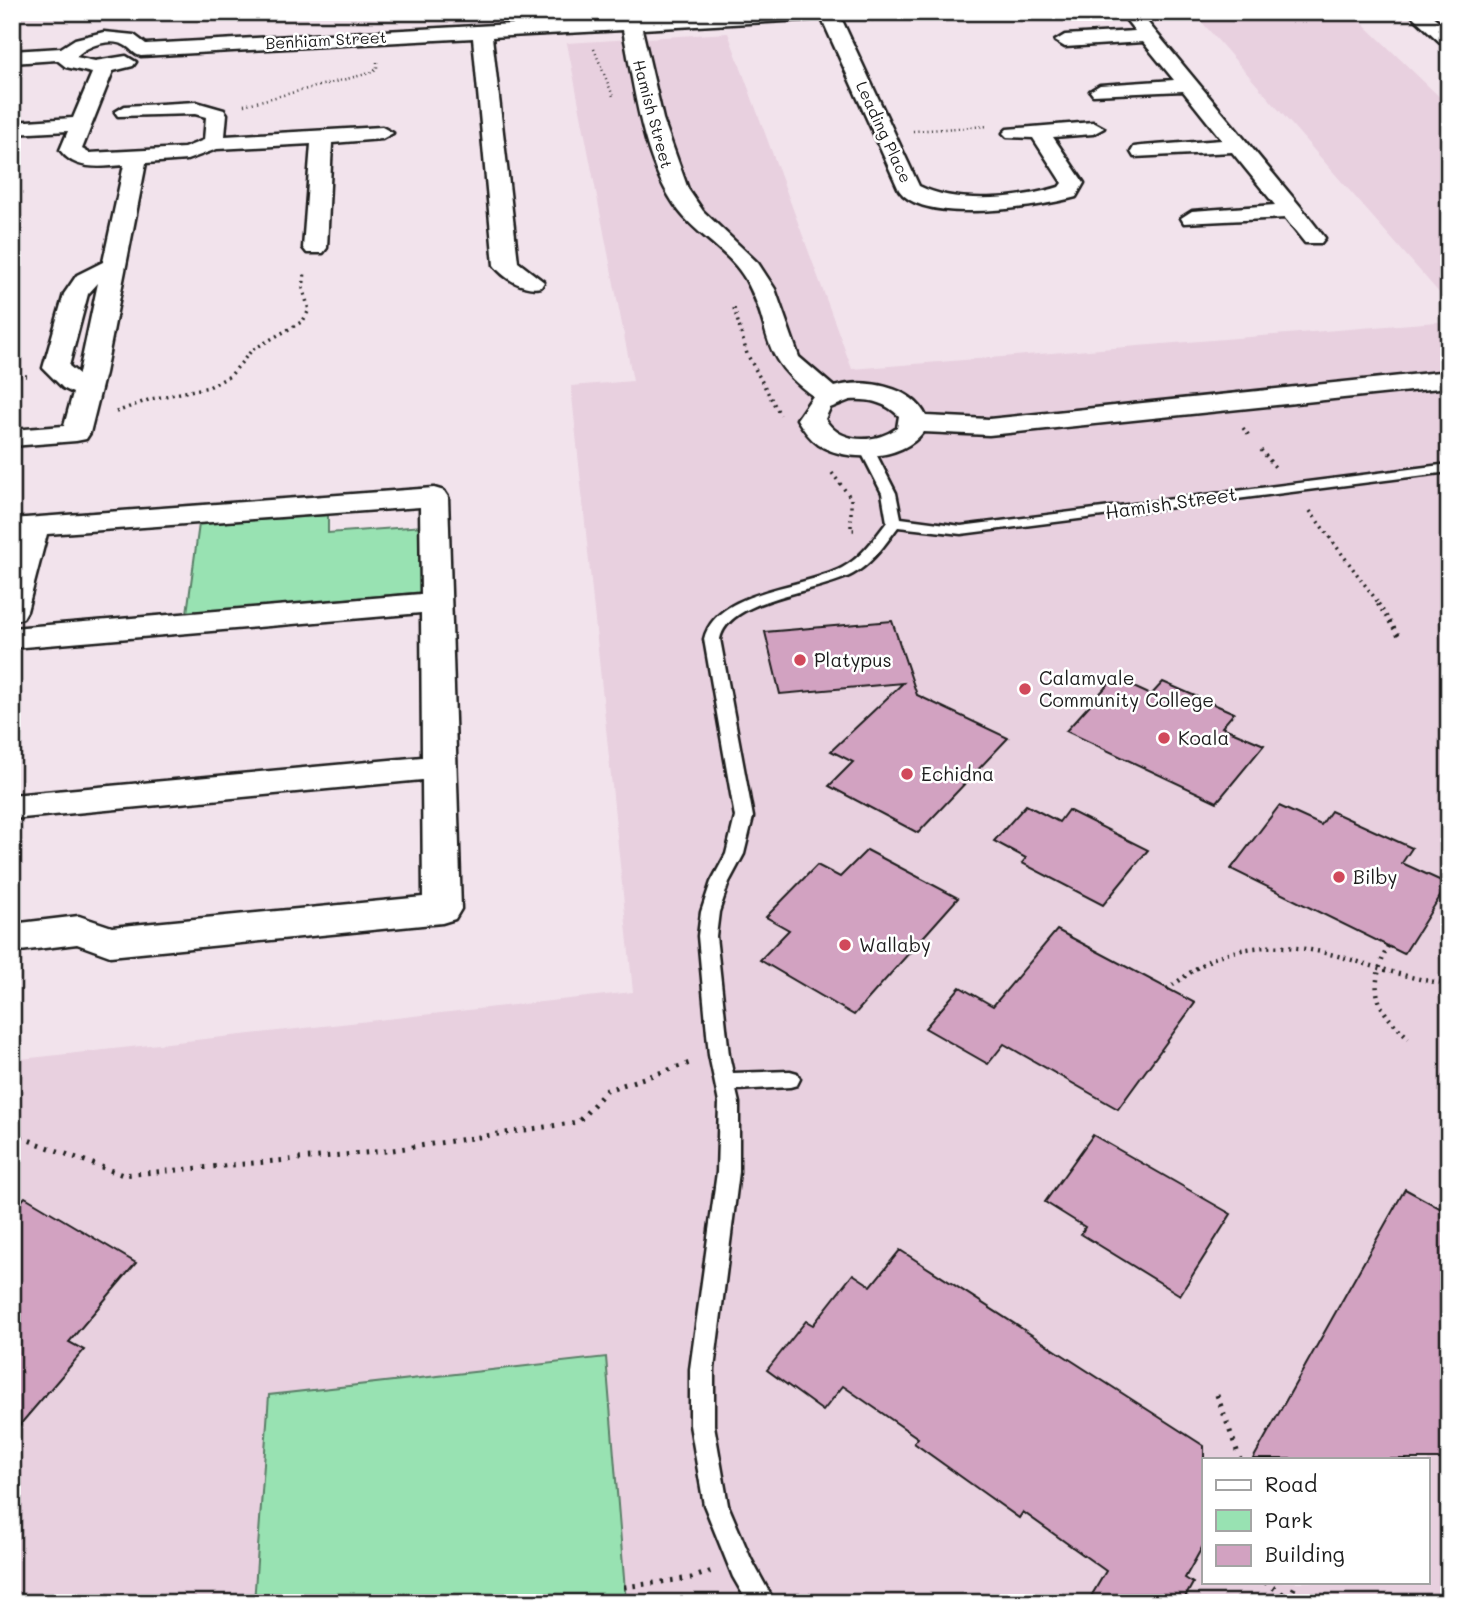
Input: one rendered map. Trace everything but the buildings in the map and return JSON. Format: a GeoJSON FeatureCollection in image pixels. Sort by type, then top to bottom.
{"type":"FeatureCollection","features":[{"type":"Feature","properties":{"kind":"street"},"geometry":{"type":"LineString","coordinates":[[1129,12],[1313,238]]}},
{"type":"Feature","properties":{"kind":"street"},"geometry":{"type":"LineString","coordinates":[[1418,12],[1449,40]]}},
{"type":"Feature","properties":{"kind":"street","name":"Benhiam Street"},"geometry":{"type":"LineString","coordinates":[[141,50],[838,13]]}},
{"type":"Feature","properties":{"kind":"street","name":"Leading Place"},"geometry":{"type":"LineString","coordinates":[[838,13],[884,133],[910,190],[926,200],[948,205],[1051,197],[1068,192],[1073,183],[1040,131]]}},
{"type":"Feature","properties":{"kind":"street","name":"Hamish Street"},"geometry":{"type":"LineString","coordinates":[[631,24],[669,178],[689,209],[730,246],[756,278],[793,368],[830,397]]}},
{"type":"Feature","properties":{"kind":"street"},"geometry":{"type":"LineString","coordinates":[[12,57],[66,54],[75,46],[107,31],[131,41],[141,50],[125,62],[105,66],[80,66],[66,59],[66,54]]}},
{"type":"Feature","properties":{"kind":"street"},"geometry":{"type":"LineString","coordinates":[[482,32],[506,265],[532,282]]}},
{"type":"Feature","properties":{"kind":"street"},"geometry":{"type":"LineString","coordinates":[[1065,41],[1149,36]]}},
{"type":"Feature","properties":{"kind":"street"},"geometry":{"type":"LineString","coordinates":[[105,66],[71,150],[76,156],[86,160],[187,154],[214,143],[382,134]]}},
{"type":"Feature","properties":{"kind":"street"},"geometry":{"type":"LineString","coordinates":[[1100,90],[1189,85]]}},
{"type":"Feature","properties":{"kind":"street"},"geometry":{"type":"LineString","coordinates":[[125,112],[197,108],[217,114],[214,143]]}},
{"type":"Feature","properties":{"kind":"street"},"geometry":{"type":"LineString","coordinates":[[12,128],[81,124]]}},
{"type":"Feature","properties":{"kind":"street"},"geometry":{"type":"LineString","coordinates":[[1014,133],[1093,128]]}},
{"type":"Feature","properties":{"kind":"street"},"geometry":{"type":"LineString","coordinates":[[315,248],[322,137]]}},
{"type":"Feature","properties":{"kind":"street"},"geometry":{"type":"LineString","coordinates":[[1142,152],[1237,145]]}},
{"type":"Feature","properties":{"kind":"street"},"geometry":{"type":"LineString","coordinates":[[12,438],[76,433],[88,390],[136,157]]}},
{"type":"Feature","properties":{"kind":"street"},"geometry":{"type":"LineString","coordinates":[[1192,218],[1292,211]]}},
{"type":"Feature","properties":{"kind":"street"},"geometry":{"type":"LineString","coordinates":[[88,390],[72,382],[57,368],[76,294],[86,280],[115,265]]}},
{"type":"Feature","properties":{"kind":"street"},"geometry":{"type":"LineString","coordinates":[[914,424],[989,427],[1449,379]]}},
{"type":"Feature","properties":{"kind":"street"},"geometry":{"type":"LineString","coordinates":[[845,392],[879,393],[906,406],[913,415],[914,424],[904,438],[866,448],[834,442],[814,428],[811,419],[813,410],[830,397],[845,392]]}},
{"type":"Feature","properties":{"kind":"street"},"geometry":{"type":"LineString","coordinates":[[12,611],[24,527],[435,497],[437,767],[442,909],[110,942],[79,930],[12,937]]}},
{"type":"Feature","properties":{"kind":"street"},"geometry":{"type":"LineString","coordinates":[[12,638],[435,602]]}},
{"type":"Feature","properties":{"kind":"street"},"geometry":{"type":"LineString","coordinates":[[12,807],[437,767]]}},
{"type":"Feature","properties":{"kind":"lane"},"geometry":{"type":"LineString","coordinates":[[762,1603],[742,1568],[716,1505],[702,1425],[702,1369],[728,1172],[729,1103],[719,1055],[707,936],[710,912],[720,882],[736,855],[744,817],[712,639],[717,622],[736,609],[811,586],[846,572],[872,554],[894,522],[889,493],[866,448]]}},
{"type":"Feature","properties":{"kind":"lane","name":"Hamish Street"},"geometry":{"type":"LineString","coordinates":[[894,522],[961,530],[1449,468]]}},
{"type":"Feature","properties":{"kind":"lane"},"geometry":{"type":"LineString","coordinates":[[725,1082],[790,1079]]}},
{"type":"Feature","properties":{"kind":"path"},"geometry":{"type":"LineString","coordinates":[[596,57],[617,103]]}},
{"type":"Feature","properties":{"kind":"path"},"geometry":{"type":"LineString","coordinates":[[217,114],[248,103],[370,73],[377,69],[377,58]]}},
{"type":"Feature","properties":{"kind":"path"},"geometry":{"type":"LineString","coordinates":[[884,133],[1011,124],[1014,133]]}},
{"type":"Feature","properties":{"kind":"path"},"geometry":{"type":"LineString","coordinates":[[81,415],[123,411],[151,399],[209,387],[230,376],[251,350],[303,321],[309,310],[302,280],[315,248]]}},
{"type":"Feature","properties":{"kind":"path"},"geometry":{"type":"LineString","coordinates":[[734,307],[747,354],[781,416]]}},
{"type":"Feature","properties":{"kind":"path"},"geometry":{"type":"LineString","coordinates":[[825,467],[852,496],[854,515],[851,530],[859,531]]}},
{"type":"Feature","properties":{"kind":"path"},"geometry":{"type":"LineString","coordinates":[[1310,510],[1395,626],[1399,636]]}},
{"type":"Feature","properties":{"kind":"path"},"geometry":{"type":"LineString","coordinates":[[1442,627],[1449,623]]}},
{"type":"Feature","properties":{"kind":"path"},"geometry":{"type":"LineString","coordinates":[[1388,946],[1374,984],[1376,999],[1387,1018],[1409,1038]]}},
{"type":"Feature","properties":{"kind":"path"},"geometry":{"type":"LineString","coordinates":[[1167,989],[1220,956],[1262,947],[1327,951],[1422,981],[1449,984]]}},
{"type":"Feature","properties":{"kind":"path"},"geometry":{"type":"LineString","coordinates":[[12,1134],[123,1175],[386,1151],[578,1122],[607,1090],[689,1061]]}},
{"type":"Feature","properties":{"kind":"path"},"geometry":{"type":"LineString","coordinates":[[1217,1395],[1240,1458]]}},
{"type":"Feature","properties":{"kind":"path"},"geometry":{"type":"LineString","coordinates":[[624,1587],[691,1578],[712,1571]]}},
{"type":"Feature","properties":{"kind":"path"},"geometry":{"type":"LineString","coordinates":[[1268,1584],[1290,1600]]}},
{"type":"Feature","properties":{"kind":"shaded area"},"geometry":{"type":"Polygon","coordinates":[[[1193,12],[1351,12],[1449,106],[1449,304],[1193,12]]]}},
{"type":"Feature","properties":{"kind":"shaded area","name":"Calamvale Community College"},"geometry":{"type":"Polygon","coordinates":[[[728,33],[852,369],[1449,321],[1449,1603],[12,1603],[12,1060],[633,992],[571,386],[633,381],[567,43],[728,33]]]}},
{"type":"Feature","properties":{"kind":"green space"},"geometry":{"type":"Polygon","coordinates":[[[328,515],[328,533],[423,526],[424,592],[187,613],[199,524],[328,515]]]}},
{"type":"Feature","properties":{"kind":"green space"},"geometry":{"type":"Polygon","coordinates":[[[606,1357],[626,1603],[254,1603],[269,1395],[606,1357]]]}},
{"type":"Feature","properties":{"kind":"place","name":"Platypus"},"geometry":{"type":"Point","coordinates":[800,660]}},
{"type":"Feature","properties":{"kind":"place","name":"Calamvale Community College"},"geometry":{"type":"Point","coordinates":[1025,689]}},
{"type":"Feature","properties":{"kind":"place","name":"Koala"},"geometry":{"type":"Point","coordinates":[1164,738]}},
{"type":"Feature","properties":{"kind":"place","name":"Echidna"},"geometry":{"type":"Point","coordinates":[907,774]}},
{"type":"Feature","properties":{"kind":"place","name":"Bilby"},"geometry":{"type":"Point","coordinates":[1339,877]}},
{"type":"Feature","properties":{"kind":"place","name":"Wallaby"},"geometry":{"type":"Point","coordinates":[845,945]}}]}
